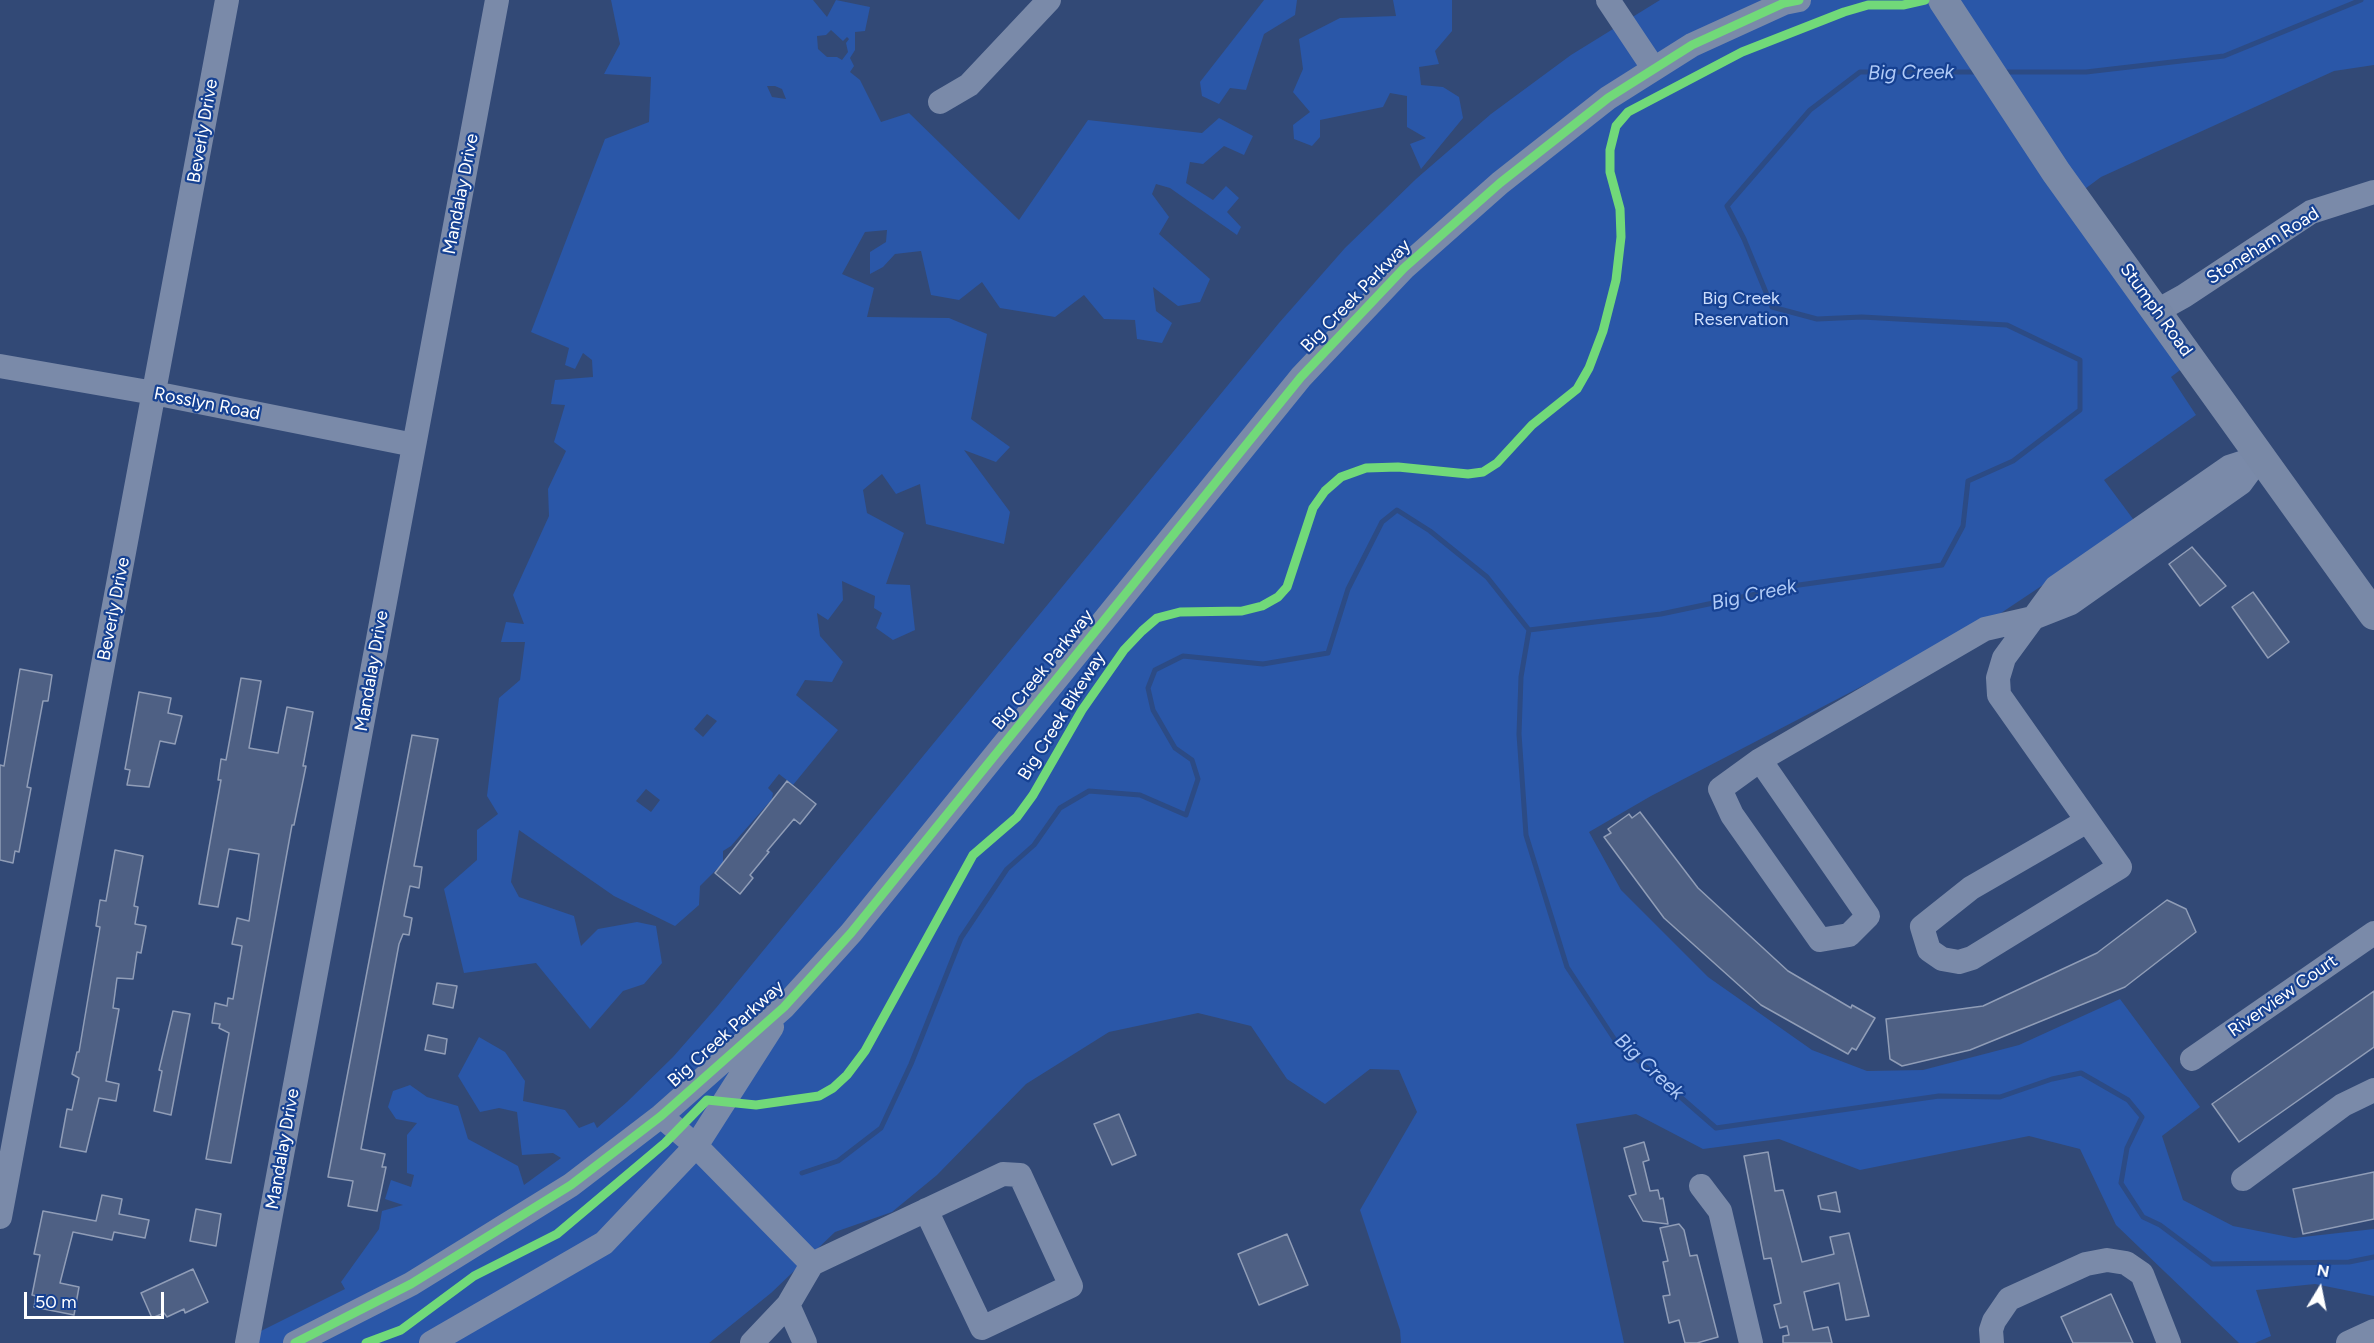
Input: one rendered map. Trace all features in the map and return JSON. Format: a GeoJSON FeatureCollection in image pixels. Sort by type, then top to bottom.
{"type":"FeatureCollection","features":[{"type":"Feature","properties":{"kind":"main road","name":"Stumph Road"},"geometry":{"type":"LineString","coordinates":[[1950,11],[2056,172],[2374,615]]}},
{"type":"Feature","properties":{"kind":"street","name":"Beverly Drive"},"geometry":{"type":"LineString","coordinates":[[0,1217],[227,0]]}},
{"type":"Feature","properties":{"kind":"street","name":"Mandalay Drive"},"geometry":{"type":"LineString","coordinates":[[247,1343],[497,0]]}},
{"type":"Feature","properties":{"kind":"street"},"geometry":{"type":"LineString","coordinates":[[940,102],[969,85],[1049,0]]}},
{"type":"Feature","properties":{"kind":"street"},"geometry":{"type":"LineString","coordinates":[[1608,0],[1654,69]]}},
{"type":"Feature","properties":{"kind":"street","name":"Big Creek Parkway"},"geometry":{"type":"LineString","coordinates":[[295,1343],[411,1284],[571,1185],[661,1116],[784,1007],[851,933],[1301,376],[1404,268],[1500,183],[1608,98],[1692,45],[1784,3],[1799,0]]}},
{"type":"Feature","properties":{"kind":"street","name":"Stoneham Road"},"geometry":{"type":"LineString","coordinates":[[2157,311],[2184,296],[2311,212],[2374,192]]}},
{"type":"Feature","properties":{"kind":"street","name":"Rosslyn Road"},"geometry":{"type":"LineString","coordinates":[[0,366],[154,393],[414,446]]}},
{"type":"Feature","properties":{"kind":"street"},"geometry":{"type":"LineString","coordinates":[[1760,760],[1868,916],[1849,935],[1820,940],[1731,815],[1720,789],[1760,760],[1985,629],[2033,618],[2071,603],[2241,483],[2260,457]]}},
{"type":"Feature","properties":{"kind":"street"},"geometry":{"type":"LineString","coordinates":[[2033,618],[2004,658],[1998,678],[1999,695],[2120,867],[1972,958],[1959,962],[1942,959],[1929,950],[1922,927],[1971,888],[2087,821]]}},
{"type":"Feature","properties":{"kind":"street","name":"Riverview Court"},"geometry":{"type":"LineString","coordinates":[[2192,1059],[2374,933]]}},
{"type":"Feature","properties":{"kind":"street","name":"Big Creek Parkway"},"geometry":{"type":"LineString","coordinates":[[431,1343],[604,1243],[696,1146],[784,1007]]}},
{"type":"Feature","properties":{"kind":"street"},"geometry":{"type":"LineString","coordinates":[[2243,1179],[2343,1105],[2374,1090]]}},
{"type":"Feature","properties":{"kind":"street"},"geometry":{"type":"LineString","coordinates":[[661,1116],[696,1146],[812,1264]]}},
{"type":"Feature","properties":{"kind":"street"},"geometry":{"type":"LineString","coordinates":[[752,1343],[788,1305],[812,1264],[926,1210],[1003,1174],[1020,1175],[1071,1286],[982,1328],[926,1210]]}},
{"type":"Feature","properties":{"kind":"street"},"geometry":{"type":"LineString","coordinates":[[1701,1186],[1720,1211],[1751,1343]]}},
{"type":"Feature","properties":{"kind":"street"},"geometry":{"type":"LineString","coordinates":[[1992,1343],[1990,1330],[2009,1299],[2086,1264],[2107,1260],[2126,1263],[2142,1274],[2169,1343]]}},
{"type":"Feature","properties":{"kind":"street"},"geometry":{"type":"LineString","coordinates":[[788,1305],[805,1343]]}},
{"type":"Feature","properties":{"kind":"street"},"geometry":{"type":"LineString","coordinates":[[2348,1343],[2374,1331]]}},
{"type":"Feature","properties":{"kind":"green space"},"geometry":{"type":"Polygon","coordinates":[[[611,0],[813,0],[827,17],[836,0],[870,7],[865,31],[855,32],[855,50],[850,58],[854,66],[850,72],[860,80],[881,122],[909,113],[1019,220],[1088,120],[1202,133],[1219,118],[1253,136],[1244,155],[1224,146],[1203,164],[1190,162],[1186,183],[1213,200],[1226,186],[1239,198],[1227,212],[1241,227],[1237,235],[1170,188],[1156,184],[1152,194],[1169,217],[1159,234],[1210,279],[1200,302],[1178,306],[1153,287],[1156,311],[1172,323],[1162,343],[1137,339],[1135,320],[1104,319],[1084,295],[1055,317],[1000,308],[982,282],[959,300],[931,295],[921,251],[895,254],[883,267],[870,274],[870,252],[886,242],[887,230],[865,232],[842,274],[874,288],[867,317],[949,318],[987,334],[971,419],[1010,447],[996,462],[964,450],[1010,512],[1004,544],[926,524],[920,484],[896,494],[882,474],[863,490],[867,513],[904,533],[886,584],[910,585],[915,630],[893,640],[876,628],[882,613],[874,608],[875,596],[842,581],[843,600],[828,620],[817,613],[820,636],[843,662],[832,682],[805,680],[796,695],[838,730],[793,785],[779,774],[768,788],[773,793],[772,799],[731,846],[723,851],[723,863],[700,886],[699,905],[675,926],[614,896],[519,830],[511,882],[519,897],[574,916],[581,946],[598,929],[637,922],[656,926],[662,963],[644,984],[623,991],[590,1029],[536,963],[464,973],[444,889],[477,860],[477,830],[498,814],[487,796],[499,698],[520,680],[525,642],[501,642],[506,622],[524,624],[513,595],[549,516],[548,489],[566,451],[554,442],[565,405],[551,404],[555,380],[593,377],[592,360],[583,353],[575,369],[565,365],[569,348],[531,332],[605,139],[649,122],[651,77],[604,74],[620,44],[611,0]],[[831,30],[826,35],[817,36],[818,49],[827,57],[837,57],[842,60],[848,52],[846,43],[849,39],[847,37],[843,41],[831,30]],[[767,86],[772,97],[786,99],[782,89],[767,86]],[[707,714],[694,729],[703,737],[717,721],[707,714]],[[646,789],[636,801],[651,812],[660,800],[646,789]]]}},
{"type":"Feature","properties":{"kind":"green space"},"geometry":{"type":"Polygon","coordinates":[[[1264,0],[1297,0],[1295,15],[1264,34],[1246,90],[1230,88],[1219,104],[1202,96],[1200,82],[1264,0]]]}},
{"type":"Feature","properties":{"kind":"green space"},"geometry":{"type":"Polygon","coordinates":[[[1393,0],[1452,0],[1452,31],[1435,51],[1439,64],[1419,67],[1421,85],[1443,87],[1459,97],[1463,118],[1421,169],[1410,144],[1426,138],[1407,127],[1407,96],[1390,93],[1383,107],[1320,120],[1320,137],[1312,146],[1294,139],[1293,125],[1310,112],[1293,92],[1303,69],[1299,39],[1340,18],[1396,16],[1393,0]]]}},
{"type":"Feature","properties":{"kind":"green space","name":"Big Creek Reservation"},"geometry":{"type":"Polygon","coordinates":[[[1660,0],[2374,0],[2374,65],[2334,71],[2101,177],[2074,197],[2192,361],[2171,377],[2196,415],[2104,480],[2136,523],[1995,617],[1651,796],[1589,832],[1621,890],[1708,977],[1812,1050],[1867,1071],[1923,1070],[2019,1045],[2120,999],[2200,1107],[2162,1136],[2183,1200],[2233,1226],[2294,1238],[2374,1229],[2374,1296],[2315,1284],[2256,1290],[2271,1336],[2255,1343],[2239,1343],[2116,1225],[2080,1149],[2029,1136],[1860,1170],[1779,1139],[1703,1149],[1636,1114],[1576,1124],[1624,1343],[1401,1343],[1400,1330],[1360,1210],[1417,1112],[1399,1070],[1370,1069],[1325,1104],[1287,1079],[1251,1026],[1198,1013],[1109,1032],[1026,1084],[937,1175],[892,1212],[835,1232],[771,1293],[709,1343],[237,1343],[345,1289],[341,1282],[379,1229],[382,1211],[403,1205],[385,1199],[391,1180],[411,1187],[414,1175],[407,1173],[407,1135],[417,1123],[396,1119],[388,1107],[393,1091],[410,1085],[427,1097],[458,1106],[468,1139],[518,1166],[524,1185],[561,1158],[553,1153],[522,1155],[517,1112],[499,1108],[480,1112],[458,1076],[479,1037],[505,1052],[525,1081],[523,1101],[565,1110],[579,1128],[594,1122],[597,1128],[627,1102],[673,1057],[716,1008],[1279,323],[1345,248],[1416,179],[1491,114],[1571,55],[1660,0]]]}},
{"type":"Feature","properties":{"kind":"building"},"geometry":{"type":"Polygon","coordinates":[[[2192,547],[2226,586],[2200,606],[2169,564],[2192,547]]]}},
{"type":"Feature","properties":{"kind":"building"},"geometry":{"type":"Polygon","coordinates":[[[2253,592],[2289,642],[2268,658],[2232,607],[2253,592]]]}},
{"type":"Feature","properties":{"kind":"building"},"geometry":{"type":"Polygon","coordinates":[[[20,669],[52,675],[48,701],[43,701],[27,787],[31,788],[19,852],[15,851],[13,863],[0,860],[0,765],[4,766],[20,669]]]}},
{"type":"Feature","properties":{"kind":"building"},"geometry":{"type":"Polygon","coordinates":[[[241,678],[261,681],[249,748],[278,753],[287,707],[313,712],[303,766],[306,766],[294,825],[292,825],[231,1163],[206,1159],[229,1033],[219,1028],[220,1024],[212,1023],[215,1003],[227,1006],[228,998],[233,999],[242,946],[232,944],[237,918],[249,921],[259,854],[229,849],[218,907],[199,904],[221,780],[218,780],[221,759],[226,760],[241,678]]]}},
{"type":"Feature","properties":{"kind":"building"},"geometry":{"type":"Polygon","coordinates":[[[139,692],[171,698],[168,713],[182,716],[175,744],[160,741],[149,787],[127,785],[130,770],[125,769],[139,692]]]}},
{"type":"Feature","properties":{"kind":"building"},"geometry":{"type":"Polygon","coordinates":[[[412,735],[438,739],[414,866],[422,867],[419,888],[410,886],[404,916],[412,918],[409,935],[403,934],[399,944],[361,1149],[385,1154],[382,1167],[386,1167],[377,1211],[348,1206],[353,1181],[328,1177],[412,735]]]}},
{"type":"Feature","properties":{"kind":"building"},"geometry":{"type":"Polygon","coordinates":[[[787,781],[816,804],[800,824],[794,819],[767,851],[769,852],[750,875],[753,878],[740,894],[715,873],[787,781]]]}},
{"type":"Feature","properties":{"kind":"building"},"geometry":{"type":"Polygon","coordinates":[[[1640,812],[1698,888],[1788,971],[1851,1008],[1852,1005],[1875,1018],[1856,1050],[1852,1048],[1848,1054],[1761,1005],[1664,918],[1604,837],[1611,833],[1608,829],[1629,814],[1632,818],[1640,812]]]}},
{"type":"Feature","properties":{"kind":"building"},"geometry":{"type":"Polygon","coordinates":[[[115,850],[143,856],[134,906],[138,907],[135,924],[146,926],[141,953],[137,952],[133,979],[117,978],[113,1008],[119,1009],[106,1081],[119,1084],[116,1101],[99,1098],[86,1152],[60,1147],[67,1109],[72,1110],[79,1078],[72,1074],[77,1052],[79,1052],[100,927],[96,926],[100,900],[106,901],[115,850]]]}},
{"type":"Feature","properties":{"kind":"building"},"geometry":{"type":"Polygon","coordinates":[[[2167,900],[2186,909],[2196,932],[2125,987],[1970,1050],[1902,1066],[1890,1059],[1886,1019],[1983,1006],[2097,953],[2167,900]]]}},
{"type":"Feature","properties":{"kind":"building"},"geometry":{"type":"Polygon","coordinates":[[[437,983],[457,986],[453,1008],[433,1004],[437,983]]]}},
{"type":"Feature","properties":{"kind":"building"},"geometry":{"type":"Polygon","coordinates":[[[2374,991],[2374,1047],[2239,1142],[2212,1104],[2374,991]]]}},
{"type":"Feature","properties":{"kind":"building"},"geometry":{"type":"Polygon","coordinates":[[[173,1011],[190,1014],[171,1115],[154,1111],[162,1071],[159,1070],[173,1011]]]}},
{"type":"Feature","properties":{"kind":"building"},"geometry":{"type":"Polygon","coordinates":[[[428,1035],[447,1039],[445,1054],[425,1050],[428,1035]]]}},
{"type":"Feature","properties":{"kind":"building"},"geometry":{"type":"Polygon","coordinates":[[[1119,1114],[1136,1155],[1112,1165],[1094,1124],[1119,1114]]]}},
{"type":"Feature","properties":{"kind":"building"},"geometry":{"type":"Polygon","coordinates":[[[1644,1142],[1649,1160],[1643,1162],[1650,1191],[1658,1190],[1660,1199],[1663,1198],[1668,1224],[1643,1221],[1629,1196],[1636,1194],[1624,1148],[1644,1142]]]}},
{"type":"Feature","properties":{"kind":"building"},"geometry":{"type":"Polygon","coordinates":[[[1768,1152],[1775,1191],[1783,1190],[1802,1262],[1834,1254],[1830,1237],[1849,1233],[1869,1316],[1846,1320],[1839,1283],[1804,1292],[1813,1330],[1828,1327],[1832,1343],[1783,1343],[1783,1336],[1789,1335],[1787,1326],[1780,1328],[1774,1305],[1781,1303],[1771,1258],[1764,1259],[1744,1156],[1768,1152]]]}},
{"type":"Feature","properties":{"kind":"building"},"geometry":{"type":"Polygon","coordinates":[[[2374,1172],[2374,1219],[2303,1234],[2293,1189],[2374,1172]]]}},
{"type":"Feature","properties":{"kind":"building"},"geometry":{"type":"Polygon","coordinates":[[[1836,1192],[1840,1212],[1821,1209],[1818,1196],[1836,1192]]]}},
{"type":"Feature","properties":{"kind":"building"},"geometry":{"type":"Polygon","coordinates":[[[102,1195],[122,1199],[119,1214],[149,1220],[145,1238],[114,1232],[112,1240],[73,1232],[60,1283],[79,1287],[74,1315],[34,1307],[36,1296],[32,1295],[40,1255],[34,1254],[43,1211],[96,1221],[102,1195]]]}},
{"type":"Feature","properties":{"kind":"building"},"geometry":{"type":"Polygon","coordinates":[[[196,1209],[221,1214],[216,1246],[190,1241],[196,1209]]]}},
{"type":"Feature","properties":{"kind":"building"},"geometry":{"type":"Polygon","coordinates":[[[1679,1224],[1684,1230],[1690,1256],[1697,1255],[1718,1337],[1697,1343],[1685,1343],[1679,1320],[1669,1323],[1663,1296],[1670,1295],[1663,1262],[1668,1261],[1660,1228],[1679,1224]]]}},
{"type":"Feature","properties":{"kind":"building"},"geometry":{"type":"Polygon","coordinates":[[[1287,1234],[1308,1285],[1259,1305],[1238,1254],[1287,1234]]]}},
{"type":"Feature","properties":{"kind":"building"},"geometry":{"type":"Polygon","coordinates":[[[193,1269],[208,1302],[185,1313],[184,1309],[167,1317],[164,1313],[152,1318],[141,1293],[193,1269]]]}},
{"type":"Feature","properties":{"kind":"building"},"geometry":{"type":"Polygon","coordinates":[[[2111,1294],[2133,1343],[2073,1343],[2061,1317],[2111,1294]]]}},
{"type":"Feature","properties":{"kind":"waterway","name":"Big Creek"},"geometry":{"type":"LineString","coordinates":[[2001,72],[2086,72],[2224,56],[2361,0]]}},
{"type":"Feature","properties":{"kind":"waterway","name":"Big Creek"},"geometry":{"type":"LineString","coordinates":[[1977,72],[1860,72],[1810,110],[1727,206],[1744,239],[1772,307],[1817,319],[1862,317],[2007,325],[2080,360],[2080,410],[2013,461],[1968,481],[1963,526],[1942,565],[1799,585],[1661,614],[1529,630],[1521,677],[1519,734],[1526,835],[1567,967],[1615,1040],[1716,1128],[1939,1096],[2000,1097],[2052,1079],[2081,1073],[2128,1100],[2142,1117],[2127,1148],[2121,1183],[2143,1217],[2160,1225],[2212,1264],[2349,1262],[2374,1257]]}},
{"type":"Feature","properties":{"kind":"waterway"},"geometry":{"type":"LineString","coordinates":[[802,1173],[838,1161],[881,1128],[911,1064],[961,938],[1007,869],[1034,845],[1060,808],[1089,791],[1140,795],[1186,815],[1198,779],[1192,760],[1175,748],[1153,710],[1148,688],[1155,670],[1183,656],[1263,664],[1328,653],[1348,589],[1382,522],[1397,510],[1430,531],[1487,577],[1529,630]]}},
{"type":"Feature","properties":{"kind":"cycle path","name":"Big Creek Bikeway"},"geometry":{"type":"LineString","coordinates":[[295,1343],[411,1284],[571,1185],[661,1116],[784,1007],[851,933],[1301,377],[1404,268],[1500,183],[1608,98],[1692,45],[1784,3],[1799,0]]}},
{"type":"Feature","properties":{"kind":"cycle path","name":"Big Creek Bikeway"},"geometry":{"type":"LineString","coordinates":[[366,1343],[401,1330],[474,1276],[557,1234],[665,1143],[707,1100],[756,1105],[819,1096],[833,1088],[847,1075],[865,1051],[973,855],[1017,817],[1033,795],[1082,710],[1124,650],[1142,631],[1157,618],[1180,612],[1242,611],[1262,606],[1278,597],[1287,587],[1313,508],[1325,491],[1341,477],[1366,468],[1398,467],[1468,474],[1483,472],[1497,463],[1532,425],[1577,389],[1589,368],[1603,331],[1616,280],[1621,237],[1620,209],[1610,172],[1610,150],[1616,126],[1628,112],[1742,52],[1844,12],[1868,5],[1903,5],[1925,0]]}}]}
